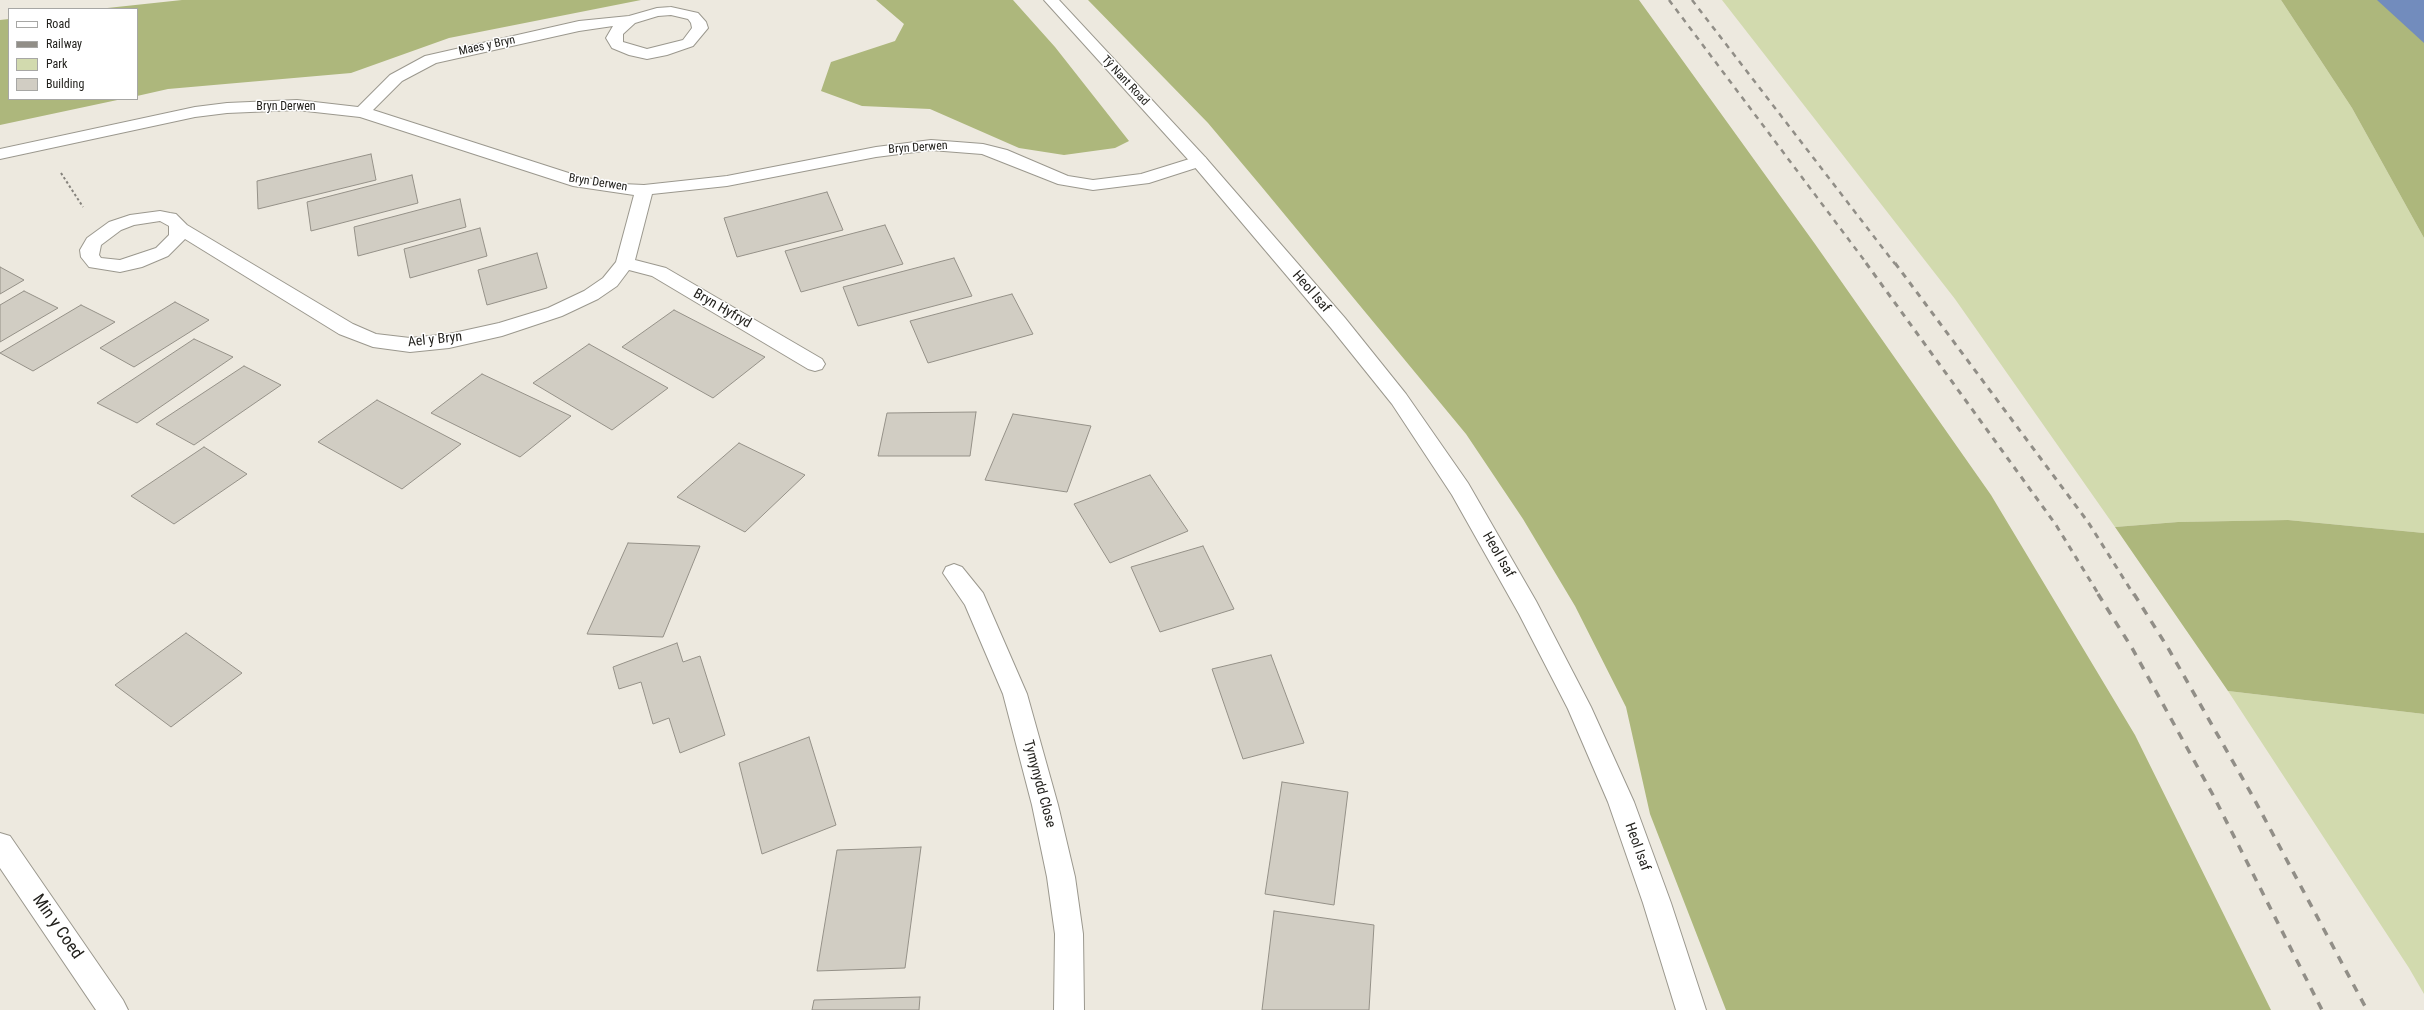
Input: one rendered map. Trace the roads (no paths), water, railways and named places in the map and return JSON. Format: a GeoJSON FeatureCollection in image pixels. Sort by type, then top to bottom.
{"type":"FeatureCollection","features":[{"type":"Feature","properties":{"kind":"street","name":"Tŷ Nant Road"},"geometry":{"type":"LineString","coordinates":[[1051,0],[1199,162]]}},
{"type":"Feature","properties":{"kind":"street","name":"Maes y Bryn"},"geometry":{"type":"LineString","coordinates":[[362,112],[396,78],[431,59],[579,26],[630,20],[656,12],[683,12],[693,16],[698,22],[700,28],[688,43],[676,48],[647,54],[624,49],[617,44],[614,38],[616,32],[630,20]]}},
{"type":"Feature","properties":{"kind":"street","name":"Bryn Derwen"},"geometry":{"type":"LineString","coordinates":[[0,154],[159,118],[227,108],[297,105],[362,112],[580,182],[644,190],[728,181],[876,152],[931,145],[982,149],[1001,154],[1064,180],[1093,185],[1143,178],[1199,162]]}},
{"type":"Feature","properties":{"kind":"street","name":"Heol Isaf"},"geometry":{"type":"LineString","coordinates":[[1199,162],[1399,399],[1460,489],[1528,608],[1579,707],[1621,802],[1657,903],[1691,1010]]}},
{"type":"Feature","properties":{"kind":"street","name":"Ael y Bryn"},"geometry":{"type":"LineString","coordinates":[[180,228],[178,236],[162,252],[135,263],[120,266],[96,263],[90,257],[89,250],[101,234],[123,223],[145,217],[170,218],[177,223],[180,228],[346,329],[373,340],[410,345],[456,339],[502,329],[555,312],[597,291],[610,282],[625,263],[644,190]]}},
{"type":"Feature","properties":{"kind":"street","name":"Bryn Hyfryd"},"geometry":{"type":"LineString","coordinates":[[625,263],[659,272],[816,364]]}},
{"type":"Feature","properties":{"kind":"street","name":"Tymynydd Close"},"geometry":{"type":"LineString","coordinates":[[954,573],[975,600],[1015,694],[1046,805],[1061,877],[1068,934],[1069,1010]]}},
{"type":"Feature","properties":{"kind":"street","name":"Min y Coed"},"geometry":{"type":"LineString","coordinates":[[0,845],[113,1010]]}},
{"type":"Feature","properties":{"kind":"water"},"geometry":{"type":"Polygon","coordinates":[[[2377,0],[2424,0],[2424,43],[2377,0]]]}},
{"type":"Feature","properties":{"kind":"railway"},"geometry":{"type":"LineString","coordinates":[[1669,0],[1867,264]]}},
{"type":"Feature","properties":{"kind":"railway"},"geometry":{"type":"LineString","coordinates":[[1692,0],[1895,264]]}},
{"type":"Feature","properties":{"kind":"railway"},"geometry":{"type":"LineString","coordinates":[[1866,263],[2056,525],[2099,595]]}},
{"type":"Feature","properties":{"kind":"railway"},"geometry":{"type":"LineString","coordinates":[[1895,263],[2088,522],[2134,595]]}},
{"type":"Feature","properties":{"kind":"railway"},"geometry":{"type":"LineString","coordinates":[[2098,594],[2132,648],[2213,795],[2322,1010]]}},
{"type":"Feature","properties":{"kind":"railway"},"geometry":{"type":"LineString","coordinates":[[2134,594],[2168,648],[2252,795],[2367,1010]]}}]}
